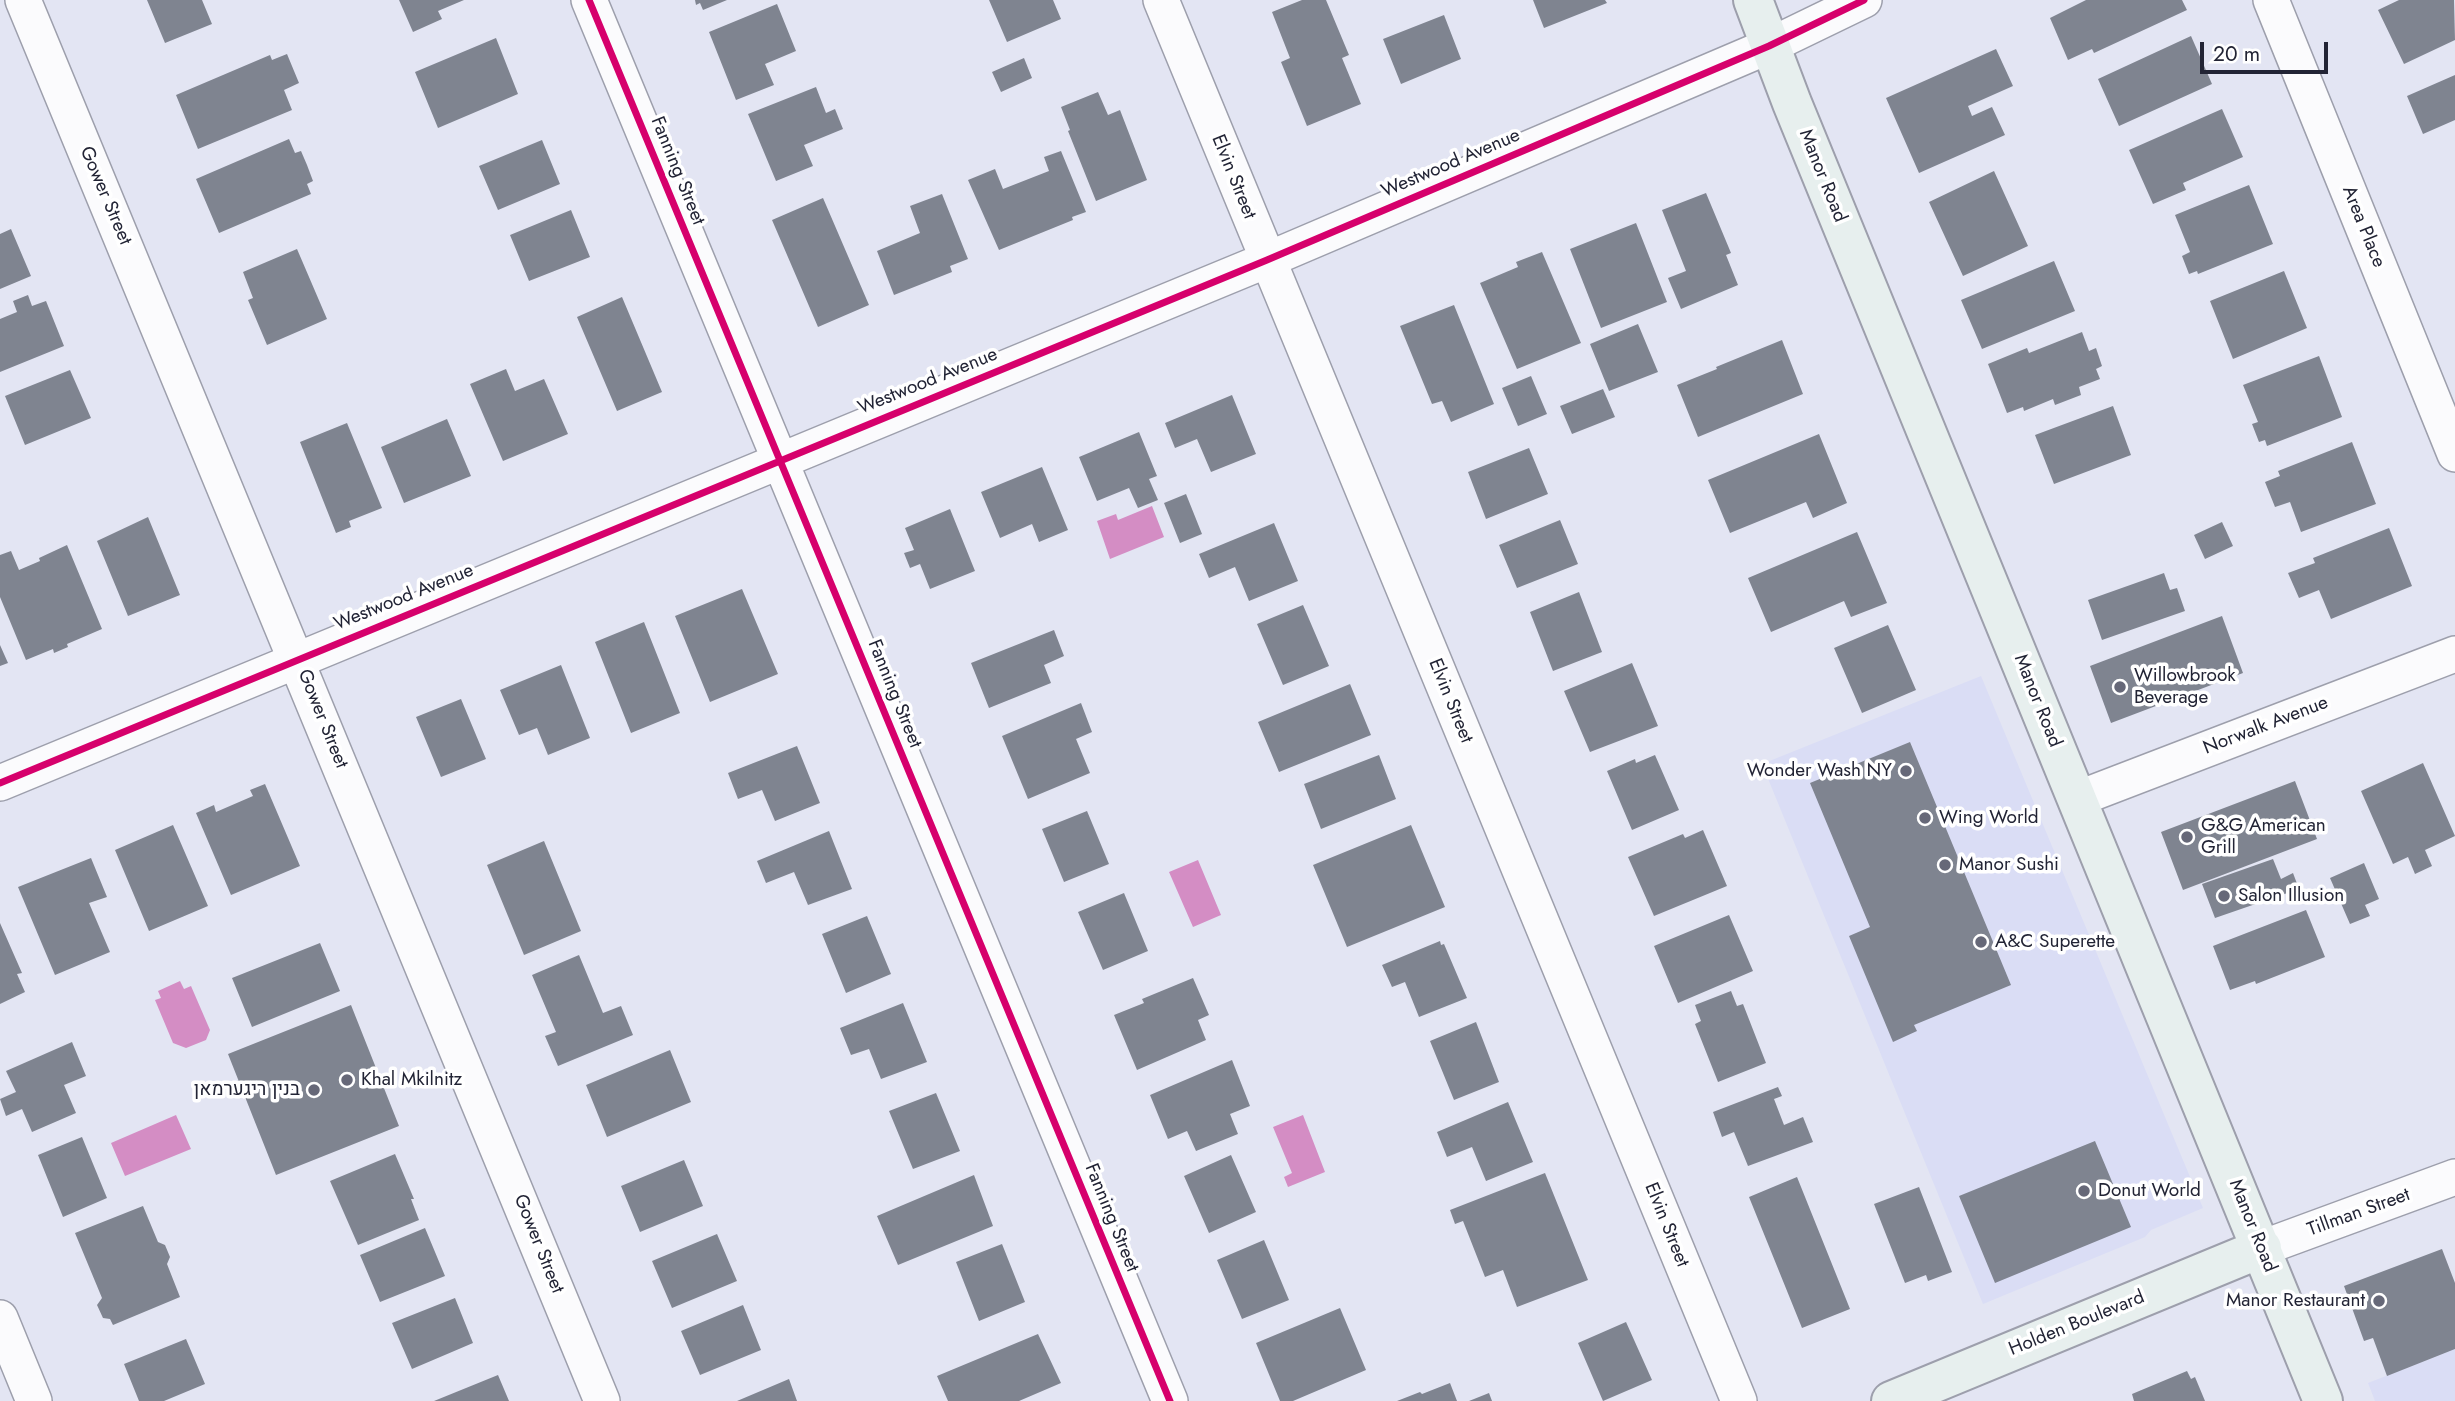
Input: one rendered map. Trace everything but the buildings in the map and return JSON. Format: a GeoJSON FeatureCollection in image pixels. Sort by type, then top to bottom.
{"type":"FeatureCollection","features":[{"type":"Feature","properties":{"kind":"street","name":"Gower Street"},"geometry":{"type":"LineString","coordinates":[[23,0],[602,1401]]}},
{"type":"Feature","properties":{"kind":"street","name":"Fanning Street"},"geometry":{"type":"LineString","coordinates":[[589,0],[1170,1401]]}},
{"type":"Feature","properties":{"kind":"street","name":"Elvin Street"},"geometry":{"type":"LineString","coordinates":[[1161,0],[1739,1401]]}},
{"type":"Feature","properties":{"kind":"street","name":"Manor Road"},"geometry":{"type":"LineString","coordinates":[[1753,0],[1769,46],[2323,1401]]}},
{"type":"Feature","properties":{"kind":"street","name":"Westwood Avenue"},"geometry":{"type":"LineString","coordinates":[[0,783],[1267,260],[1769,46],[1864,0]]}},
{"type":"Feature","properties":{"kind":"street","name":"Area Place"},"geometry":{"type":"LineString","coordinates":[[2271,0],[2455,454]]}},
{"type":"Feature","properties":{"kind":"street","name":"Norwalk Avenue"},"geometry":{"type":"LineString","coordinates":[[2077,799],[2455,654]]}},
{"type":"Feature","properties":{"kind":"street","name":"Tillman Street"},"geometry":{"type":"LineString","coordinates":[[2262,1248],[2455,1177]]}},
{"type":"Feature","properties":{"kind":"street","name":"Holden Boulevard"},"geometry":{"type":"LineString","coordinates":[[1891,1401],[2262,1248]]}},
{"type":"Feature","properties":{"kind":"street"},"geometry":{"type":"LineString","coordinates":[[0,1318],[34,1401]]}},
{"type":"Feature","properties":{"kind":"shaded area"},"geometry":{"type":"Polygon","coordinates":[[[1152,506],[1164,537],[1110,559],[1097,521],[1116,514],[1118,520],[1152,506]]]}},
{"type":"Feature","properties":{"kind":"shaded area"},"geometry":{"type":"Polygon","coordinates":[[[1981,676],[2203,1208],[2151,1230],[2145,1237],[1983,1304],[1762,764],[1981,676]]]}},
{"type":"Feature","properties":{"kind":"shaded area"},"geometry":{"type":"Polygon","coordinates":[[[1198,860],[1221,915],[1193,927],[1169,872],[1198,860]]]}},
{"type":"Feature","properties":{"kind":"shaded area"},"geometry":{"type":"Polygon","coordinates":[[[180,981],[184,989],[191,986],[210,1030],[206,1040],[186,1048],[173,1043],[155,1000],[161,998],[158,991],[180,981]]]}},
{"type":"Feature","properties":{"kind":"shaded area"},"geometry":{"type":"Polygon","coordinates":[[[176,1115],[191,1149],[125,1176],[111,1143],[176,1115]]]}},
{"type":"Feature","properties":{"kind":"shaded area"},"geometry":{"type":"Polygon","coordinates":[[[1303,1115],[1325,1172],[1288,1187],[1284,1177],[1292,1173],[1273,1127],[1303,1115]]]}},
{"type":"Feature","properties":{"kind":"shaded area"},"geometry":{"type":"Polygon","coordinates":[[[2455,1349],[2455,1401],[2375,1401],[2368,1383],[2455,1349]]]}},
{"type":"Feature","properties":{"kind":"cycle path"},"geometry":{"type":"LineString","coordinates":[[589,0],[1170,1401]]}},
{"type":"Feature","properties":{"kind":"cycle path"},"geometry":{"type":"LineString","coordinates":[[0,783],[1267,260],[1769,46],[1864,0]]}},
{"type":"Feature","properties":{"kind":"place","name":"Willowbrook Beverage"},"geometry":{"type":"Point","coordinates":[2120,687]}},
{"type":"Feature","properties":{"kind":"place","name":"Wonder Wash NY"},"geometry":{"type":"Point","coordinates":[1906,771]}},
{"type":"Feature","properties":{"kind":"place","name":"Wing World"},"geometry":{"type":"Point","coordinates":[1925,818]}},
{"type":"Feature","properties":{"kind":"place","name":"G&G American Grill"},"geometry":{"type":"Point","coordinates":[2187,837]}},
{"type":"Feature","properties":{"kind":"place","name":"Manor Sushi"},"geometry":{"type":"Point","coordinates":[1945,865]}},
{"type":"Feature","properties":{"kind":"place","name":"Salon Illusion"},"geometry":{"type":"Point","coordinates":[2224,896]}},
{"type":"Feature","properties":{"kind":"place","name":"A&C Superette"},"geometry":{"type":"Point","coordinates":[1981,942]}},
{"type":"Feature","properties":{"kind":"place","name":"Khal Mkilnitz"},"geometry":{"type":"Point","coordinates":[347,1080]}},
{"type":"Feature","properties":{"kind":"place","name":"בנין ריגערמאן"},"geometry":{"type":"Point","coordinates":[314,1090]}},
{"type":"Feature","properties":{"kind":"place","name":"Donut World"},"geometry":{"type":"Point","coordinates":[2084,1191]}},
{"type":"Feature","properties":{"kind":"place","name":"Manor Restaurant"},"geometry":{"type":"Point","coordinates":[2379,1301]}}]}
